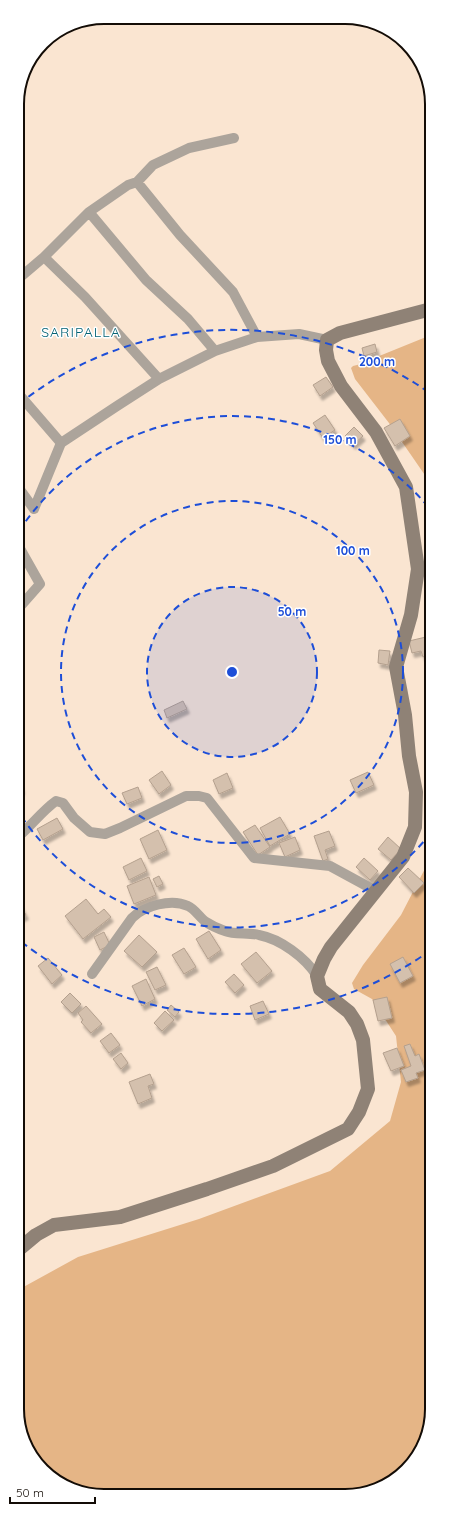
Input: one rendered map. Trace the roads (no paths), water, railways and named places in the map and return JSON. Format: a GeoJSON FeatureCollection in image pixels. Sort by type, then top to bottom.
{"type":"FeatureCollection","features":[{"type":"Feature","properties":{"kind":"street"},"geometry":{"type":"LineString","coordinates":[[24,274],[44,257],[89,212],[128,185],[137,182],[153,165],[189,148],[234,138]]}},
{"type":"Feature","properties":{"kind":"street"},"geometry":{"type":"LineString","coordinates":[[137,182],[180,235],[233,292],[257,337]]}},
{"type":"Feature","properties":{"kind":"street"},"geometry":{"type":"LineString","coordinates":[[89,212],[146,280],[188,319],[215,351]]}},
{"type":"Feature","properties":{"kind":"street"},"geometry":{"type":"LineString","coordinates":[[44,257],[85,297],[159,380]]}},
{"type":"Feature","properties":{"kind":"street"},"geometry":{"type":"LineString","coordinates":[[24,495],[34,509],[61,443],[159,380],[215,351],[257,337],[300,334],[327,340],[340,333],[425,311]]}},
{"type":"Feature","properties":{"kind":"street"},"geometry":{"type":"LineString","coordinates":[[316,976],[331,947],[404,857],[416,827],[416,792],[408,756],[404,715],[396,667],[411,615],[418,569],[406,487],[376,432],[341,386],[328,361],[326,350],[327,340]]}},
{"type":"Feature","properties":{"kind":"street"},"geometry":{"type":"LineString","coordinates":[[24,399],[61,443]]}},
{"type":"Feature","properties":{"kind":"street"},"geometry":{"type":"LineString","coordinates":[[24,556],[40,584],[24,602]]}},
{"type":"Feature","properties":{"kind":"street"},"geometry":{"type":"LineString","coordinates":[[24,832],[47,807],[56,801],[63,803],[74,818],[90,832],[104,834],[120,828],[186,796],[199,796],[207,798],[254,858],[330,866],[376,891]]}},
{"type":"Feature","properties":{"kind":"street"},"geometry":{"type":"LineString","coordinates":[[24,1245],[36,1235],[54,1225],[120,1216],[207,1189],[273,1166],[348,1129],[359,1112],[368,1089],[363,1040],[357,1024],[349,1012],[320,988],[311,967],[289,949],[272,939],[258,935],[227,932],[206,922],[188,906],[163,903],[137,912],[92,974]]}},
{"type":"Feature","properties":{"kind":"district","name":"SARIPALLA"},"geometry":{"type":"Point","coordinates":[81,332]}}]}
